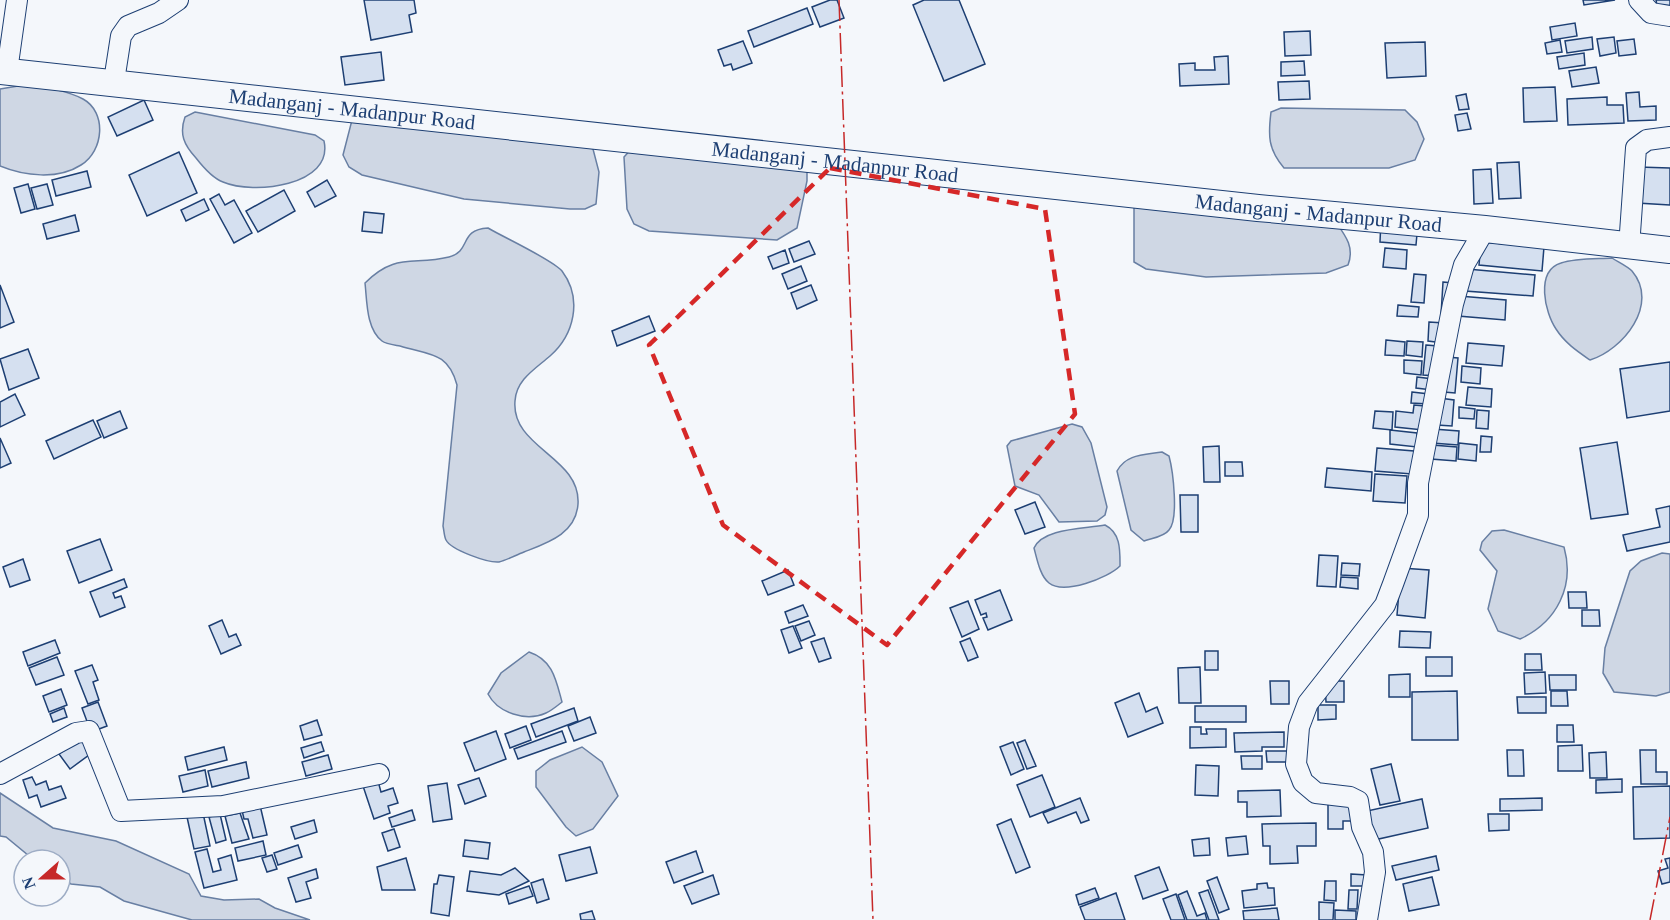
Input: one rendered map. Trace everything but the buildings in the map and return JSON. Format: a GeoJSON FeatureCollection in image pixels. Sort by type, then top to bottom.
{"type":"FeatureCollection","features":[{"type":"Feature","properties":{"kind":"main road","name":"Madanganj - Madanpur Road"},"geometry":{"type":"LineString","coordinates":[[3,71],[114,81],[1258,208],[1485,229],[1670,250]]}},
{"type":"Feature","properties":{"kind":"street"},"geometry":{"type":"LineString","coordinates":[[3,71],[17,0]]}},
{"type":"Feature","properties":{"kind":"street"},"geometry":{"type":"LineString","coordinates":[[114,81],[121,36],[128,26],[159,13],[178,0]]}},
{"type":"Feature","properties":{"kind":"street"},"geometry":{"type":"LineString","coordinates":[[1639,0],[1651,14],[1670,16]]}},
{"type":"Feature","properties":{"kind":"street"},"geometry":{"type":"LineString","coordinates":[[1629,247],[1636,148],[1647,140],[1670,137]]}},
{"type":"Feature","properties":{"kind":"street"},"geometry":{"type":"LineString","coordinates":[[1367,920],[1375,872],[1373,852],[1362,827],[1358,801],[1350,797],[1316,793],[1303,782],[1296,764],[1299,727],[1308,703],[1385,605],[1393,584],[1418,515],[1418,483],[1453,304],[1464,266],[1485,229]]}},
{"type":"Feature","properties":{"kind":"street"},"geometry":{"type":"LineString","coordinates":[[0,774],[76,733],[89,731],[121,811],[223,806],[379,774]]}},
{"type":"Feature","properties":{"kind":"highlighted area"},"geometry":{"type":"Polygon","coordinates":[[[830,168],[1045,209],[1075,414],[887,645],[723,525],[649,345],[830,168]]]}},
{"type":"Feature","properties":{"kind":"shaded area"},"geometry":{"type":"Polygon","coordinates":[[[24,85],[69,93],[91,105],[99,122],[100,132],[89,159],[72,170],[52,175],[30,174],[0,166],[0,89],[24,85]]]}},
{"type":"Feature","properties":{"kind":"shaded area"},"geometry":{"type":"Polygon","coordinates":[[[1281,108],[1405,110],[1417,122],[1424,139],[1415,160],[1389,168],[1284,168],[1270,142],[1271,112],[1281,108]]]}},
{"type":"Feature","properties":{"kind":"shaded area"},"geometry":{"type":"Polygon","coordinates":[[[195,112],[315,135],[324,141],[324,156],[317,168],[304,177],[288,183],[271,187],[253,187],[236,186],[223,182],[208,172],[186,144],[182,129],[185,117],[195,112]]]}},
{"type":"Feature","properties":{"kind":"shaded area"},"geometry":{"type":"Polygon","coordinates":[[[352,120],[581,143],[593,149],[599,172],[596,204],[585,209],[570,209],[464,199],[362,175],[349,167],[343,155],[352,120]]]}},
{"type":"Feature","properties":{"kind":"shaded area"},"geometry":{"type":"Polygon","coordinates":[[[634,146],[807,166],[807,181],[797,228],[777,240],[649,231],[634,224],[627,209],[624,157],[634,146]]]}},
{"type":"Feature","properties":{"kind":"shaded area"},"geometry":{"type":"Polygon","coordinates":[[[1134,204],[1335,221],[1350,247],[1350,259],[1348,265],[1326,273],[1206,277],[1146,269],[1134,262],[1134,204]]]}},
{"type":"Feature","properties":{"kind":"shaded area"},"geometry":{"type":"Polygon","coordinates":[[[488,228],[557,266],[568,282],[574,305],[570,327],[565,338],[550,356],[523,381],[515,401],[517,417],[524,430],[569,475],[576,488],[578,504],[576,514],[566,530],[551,541],[499,562],[462,552],[449,544],[445,537],[443,526],[457,385],[453,374],[449,366],[436,356],[386,343],[377,336],[368,314],[365,283],[386,267],[456,254],[472,233],[488,228]]]}},
{"type":"Feature","properties":{"kind":"shaded area"},"geometry":{"type":"Polygon","coordinates":[[[1612,258],[1632,271],[1640,284],[1642,297],[1640,311],[1634,324],[1614,347],[1590,360],[1567,343],[1556,329],[1548,313],[1545,283],[1553,267],[1561,263],[1580,259],[1612,258]]]}},
{"type":"Feature","properties":{"kind":"shaded area"},"geometry":{"type":"Polygon","coordinates":[[[1072,424],[1082,427],[1091,443],[1107,507],[1105,515],[1097,521],[1059,522],[1039,495],[1015,486],[1007,446],[1011,441],[1072,424]]]}},
{"type":"Feature","properties":{"kind":"shaded area"},"geometry":{"type":"Polygon","coordinates":[[[1162,452],[1169,456],[1171,463],[1174,516],[1167,532],[1144,541],[1131,530],[1117,471],[1130,458],[1162,452]]]}},
{"type":"Feature","properties":{"kind":"shaded area"},"geometry":{"type":"Polygon","coordinates":[[[1105,525],[1117,538],[1120,566],[1096,580],[1075,586],[1056,586],[1046,580],[1039,567],[1034,548],[1039,541],[1055,533],[1105,525]]]}},
{"type":"Feature","properties":{"kind":"shaded area"},"geometry":{"type":"Polygon","coordinates":[[[1504,530],[1564,547],[1567,561],[1565,589],[1553,613],[1533,632],[1520,639],[1498,631],[1488,609],[1497,571],[1480,550],[1482,542],[1492,531],[1504,530]]]}},
{"type":"Feature","properties":{"kind":"shaded area"},"geometry":{"type":"Polygon","coordinates":[[[1662,553],[1670,554],[1670,692],[1656,696],[1614,692],[1603,673],[1605,648],[1630,571],[1641,561],[1662,553]]]}},
{"type":"Feature","properties":{"kind":"shaded area"},"geometry":{"type":"Polygon","coordinates":[[[529,652],[543,660],[552,672],[562,702],[552,710],[538,716],[521,716],[505,711],[488,694],[501,673],[529,652]]]}},
{"type":"Feature","properties":{"kind":"shaded area"},"geometry":{"type":"Polygon","coordinates":[[[582,747],[602,762],[618,796],[593,829],[576,836],[566,827],[536,787],[536,771],[550,760],[582,747]]]}},
{"type":"Feature","properties":{"kind":"shaded area"},"geometry":{"type":"Polygon","coordinates":[[[0,793],[53,828],[116,841],[189,874],[201,896],[224,900],[259,899],[275,908],[310,920],[192,920],[124,901],[100,887],[72,884],[72,848],[19,848],[6,837],[0,836],[0,793]]]}},
{"type":"Feature","properties":{"kind":"power"},"geometry":{"type":"LineString","coordinates":[[839,0],[873,920]]}},
{"type":"Feature","properties":{"kind":"power"},"geometry":{"type":"LineString","coordinates":[[1650,920],[1670,817]]}}]}
